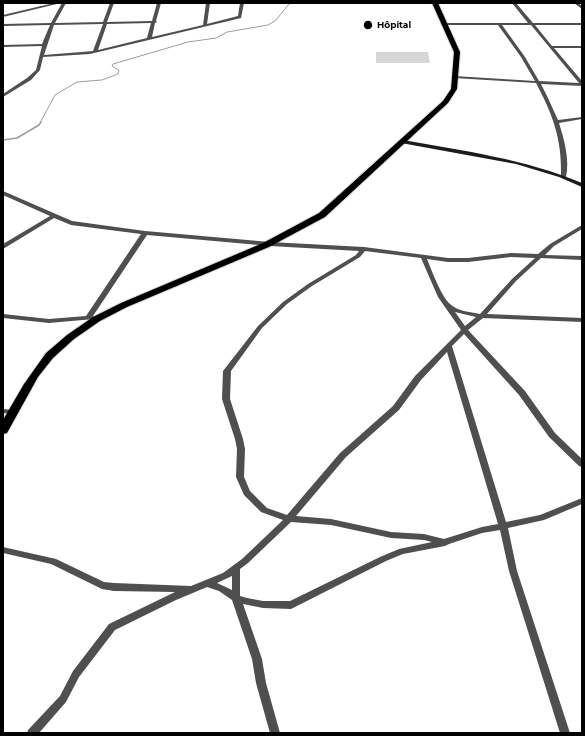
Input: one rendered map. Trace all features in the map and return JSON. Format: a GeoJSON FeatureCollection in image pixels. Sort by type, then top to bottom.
{"type":"FeatureCollection","features":[{"type":"Feature","properties":{"kind":"main road"},"geometry":{"type":"LineString","coordinates":[[3,430],[12,412],[48,357],[57,348],[98,317],[132,301],[270,244],[322,215],[403,142],[450,97],[454,89],[457,52],[434,3]]}},
{"type":"Feature","properties":{"kind":"main road"},"geometry":{"type":"LineString","coordinates":[[403,142],[518,163],[564,176],[582,185]]}},
{"type":"Feature","properties":{"kind":"street"},"geometry":{"type":"LineString","coordinates":[[3,16],[59,3]]}},
{"type":"Feature","properties":{"kind":"street"},"geometry":{"type":"LineString","coordinates":[[3,96],[32,76],[40,67],[44,45],[52,24],[64,3]]}},
{"type":"Feature","properties":{"kind":"street"},"geometry":{"type":"LineString","coordinates":[[95,52],[112,3]]}},
{"type":"Feature","properties":{"kind":"street"},"geometry":{"type":"LineString","coordinates":[[149,39],[155,22],[159,3]]}},
{"type":"Feature","properties":{"kind":"street"},"geometry":{"type":"LineString","coordinates":[[205,25],[208,3]]}},
{"type":"Feature","properties":{"kind":"street"},"geometry":{"type":"LineString","coordinates":[[42,56],[95,52],[241,17],[242,3]]}},
{"type":"Feature","properties":{"kind":"street"},"geometry":{"type":"LineString","coordinates":[[514,3],[530,24],[582,84]]}},
{"type":"Feature","properties":{"kind":"street"},"geometry":{"type":"LineString","coordinates":[[576,3],[582,8]]}},
{"type":"Feature","properties":{"kind":"street"},"geometry":{"type":"LineString","coordinates":[[3,25],[155,22]]}},
{"type":"Feature","properties":{"kind":"street"},"geometry":{"type":"LineString","coordinates":[[444,24],[582,24]]}},
{"type":"Feature","properties":{"kind":"street"},"geometry":{"type":"LineString","coordinates":[[499,24],[517,49],[536,81],[556,122],[564,150],[564,176]]}},
{"type":"Feature","properties":{"kind":"street"},"geometry":{"type":"LineString","coordinates":[[3,46],[44,45]]}},
{"type":"Feature","properties":{"kind":"street"},"geometry":{"type":"LineString","coordinates":[[551,47],[582,47]]}},
{"type":"Feature","properties":{"kind":"street"},"geometry":{"type":"LineString","coordinates":[[454,77],[582,84]]}},
{"type":"Feature","properties":{"kind":"street"},"geometry":{"type":"LineString","coordinates":[[556,122],[582,118]]}},
{"type":"Feature","properties":{"kind":"street"},"geometry":{"type":"LineString","coordinates":[[3,193],[53,216],[83,226],[145,233],[270,244],[364,249],[456,261],[511,255],[582,258]]}},
{"type":"Feature","properties":{"kind":"street"},"geometry":{"type":"LineString","coordinates":[[3,248],[32,231],[53,216]]}},
{"type":"Feature","properties":{"kind":"street"},"geometry":{"type":"LineString","coordinates":[[32,733],[63,699],[76,674],[112,627],[236,568],[289,519],[343,456],[396,408],[418,378],[464,330],[481,316],[538,256],[561,239],[582,227]]}},
{"type":"Feature","properties":{"kind":"street"},"geometry":{"type":"LineString","coordinates":[[88,318],[145,233]]}},
{"type":"Feature","properties":{"kind":"street"},"geometry":{"type":"LineString","coordinates":[[364,249],[358,256],[310,285],[285,303],[260,327],[227,371],[226,399],[239,439],[241,483],[247,493],[264,510],[289,519],[331,522],[392,535],[424,537],[446,542]]}},
{"type":"Feature","properties":{"kind":"street"},"geometry":{"type":"LineString","coordinates":[[423,257],[441,297],[464,330],[522,393],[552,436],[582,464]]}},
{"type":"Feature","properties":{"kind":"street"},"geometry":{"type":"LineString","coordinates":[[448,306],[467,314],[481,316],[582,320]]}},
{"type":"Feature","properties":{"kind":"street"},"geometry":{"type":"LineString","coordinates":[[3,316],[49,321],[98,317]]}},
{"type":"Feature","properties":{"kind":"street"},"geometry":{"type":"LineString","coordinates":[[449,347],[503,526],[513,571],[565,733]]}},
{"type":"Feature","properties":{"kind":"street"},"geometry":{"type":"LineString","coordinates":[[3,411],[12,412]]}},
{"type":"Feature","properties":{"kind":"street"},"geometry":{"type":"LineString","coordinates":[[207,583],[220,586],[236,598],[268,605],[291,605],[382,559],[407,550],[446,542],[482,530],[540,518],[582,500]]}},
{"type":"Feature","properties":{"kind":"street"},"geometry":{"type":"LineString","coordinates":[[3,550],[53,562],[102,585],[114,587],[193,589]]}},
{"type":"Feature","properties":{"kind":"street"},"geometry":{"type":"LineString","coordinates":[[236,568],[236,598],[257,659],[261,683],[275,733]]}},
{"type":"Feature","properties":{"kind":"shaded area"},"geometry":{"type":"Polygon","coordinates":[[[376,52],[428,52],[430,63],[376,63],[376,52]]]}},
{"type":"Feature","properties":{"kind":"waterway"},"geometry":{"type":"LineString","coordinates":[[40,123],[55,95],[77,82],[102,80],[118,74],[119,70],[112,66],[113,64],[188,42],[216,38],[227,32],[268,25],[275,21],[290,3]]}},
{"type":"Feature","properties":{"kind":"waterway"},"geometry":{"type":"LineString","coordinates":[[3,140],[17,138],[39,125],[41,122]]}},
{"type":"Feature","properties":{"kind":"place","name":"Hôpital"},"geometry":{"type":"Point","coordinates":[368,25]}}]}
